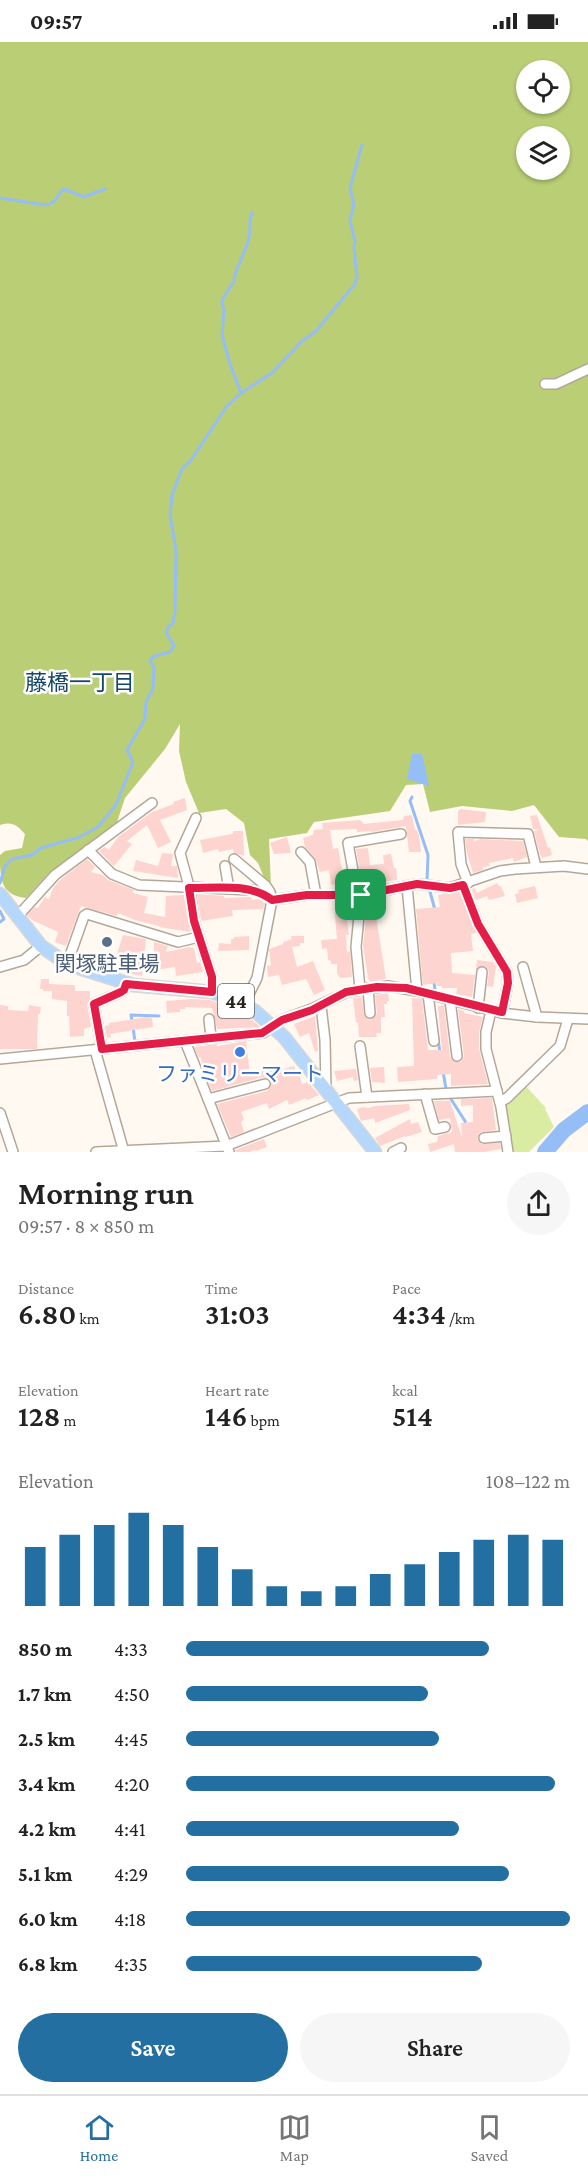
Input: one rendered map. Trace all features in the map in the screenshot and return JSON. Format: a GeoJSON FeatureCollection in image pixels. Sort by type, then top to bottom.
{"type":"FeatureCollection","features":[{"type":"Feature","properties":{"kind":"main road","name":"44"},"geometry":{"type":"LineString","coordinates":[[0,895],[40,946],[67,964],[126,984],[212,992],[244,1004],[273,1025],[375,1152]]}},
{"type":"Feature","properties":{"kind":"street"},"geometry":{"type":"LineString","coordinates":[[545,384],[556,384],[588,369]]}},
{"type":"Feature","properties":{"kind":"street"},"geometry":{"type":"LineString","coordinates":[[17,917],[51,878],[152,803]]}},
{"type":"Feature","properties":{"kind":"street"},"geometry":{"type":"LineString","coordinates":[[196,818],[189,842],[180,853],[194,921],[212,977],[212,992]]}},
{"type":"Feature","properties":{"kind":"street"},"geometry":{"type":"LineString","coordinates":[[502,1012],[508,983],[507,972],[478,924],[460,864],[458,832],[528,834],[536,867]]}},
{"type":"Feature","properties":{"kind":"street"},"geometry":{"type":"LineString","coordinates":[[370,1013],[356,946],[361,895],[356,887],[348,843],[401,834]]}},
{"type":"Feature","properties":{"kind":"street"},"geometry":{"type":"LineString","coordinates":[[88,850],[103,867],[123,874],[139,885],[258,891],[272,900],[316,895],[361,895],[423,884],[450,888],[500,871],[536,867],[564,866],[588,869]]}},
{"type":"Feature","properties":{"kind":"street"},"geometry":{"type":"LineString","coordinates":[[301,852],[310,862],[316,895]]}},
{"type":"Feature","properties":{"kind":"street"},"geometry":{"type":"LineString","coordinates":[[234,858],[266,886],[272,900],[266,916],[257,978],[244,1004]]}},
{"type":"Feature","properties":{"kind":"street"},"geometry":{"type":"LineString","coordinates":[[225,866],[229,889]]}},
{"type":"Feature","properties":{"kind":"street"},"geometry":{"type":"LineString","coordinates":[[407,886],[417,991]]}},
{"type":"Feature","properties":{"kind":"street"},"geometry":{"type":"LineString","coordinates":[[67,964],[84,916],[87,914],[178,942],[199,937]]}},
{"type":"Feature","properties":{"kind":"street"},"geometry":{"type":"LineString","coordinates":[[0,968],[24,960],[40,946]]}},
{"type":"Feature","properties":{"kind":"street"},"geometry":{"type":"LineString","coordinates":[[523,967],[537,1017]]}},
{"type":"Feature","properties":{"kind":"street"},"geometry":{"type":"LineString","coordinates":[[478,1008],[482,972]]}},
{"type":"Feature","properties":{"kind":"street"},"geometry":{"type":"LineString","coordinates":[[124,1151],[98,1049],[94,1004],[121,992],[126,984]]}},
{"type":"Feature","properties":{"kind":"street"},"geometry":{"type":"LineString","coordinates":[[0,1059],[262,1033],[273,1025],[321,1006],[346,992],[393,987],[417,991],[491,1011],[537,1017],[588,1019]]}},
{"type":"Feature","properties":{"kind":"street"},"geometry":{"type":"LineString","coordinates":[[428,994],[428,1030],[434,1041]]}},
{"type":"Feature","properties":{"kind":"street"},"geometry":{"type":"LineString","coordinates":[[450,1000],[456,1026],[457,1056]]}},
{"type":"Feature","properties":{"kind":"street"},"geometry":{"type":"LineString","coordinates":[[321,1006],[325,1040],[326,1090]]}},
{"type":"Feature","properties":{"kind":"street"},"geometry":{"type":"LineString","coordinates":[[491,1011],[486,1035],[486,1049],[500,1102],[508,1152]]}},
{"type":"Feature","properties":{"kind":"street"},"geometry":{"type":"LineString","coordinates":[[209,1019],[211,1038]]}},
{"type":"Feature","properties":{"kind":"street"},"geometry":{"type":"LineString","coordinates":[[500,1102],[507,1098],[560,1046],[568,1019]]}},
{"type":"Feature","properties":{"kind":"street"},"geometry":{"type":"LineString","coordinates":[[184,1041],[228,1149]]}},
{"type":"Feature","properties":{"kind":"street"},"geometry":{"type":"LineString","coordinates":[[360,1046],[367,1097]]}},
{"type":"Feature","properties":{"kind":"street"},"geometry":{"type":"LineString","coordinates":[[208,1099],[247,1091],[265,1084]]}},
{"type":"Feature","properties":{"kind":"street"},"geometry":{"type":"LineString","coordinates":[[96,1152],[228,1149],[349,1098],[497,1091]]}},
{"type":"Feature","properties":{"kind":"street"},"geometry":{"type":"LineString","coordinates":[[425,1094],[435,1129],[445,1127]]}},
{"type":"Feature","properties":{"kind":"street"},"geometry":{"type":"LineString","coordinates":[[0,1113],[13,1152]]}},
{"type":"Feature","properties":{"kind":"street"},"geometry":{"type":"LineString","coordinates":[[484,1138],[506,1136]]}},
{"type":"Feature","properties":{"kind":"green space"},"geometry":{"type":"Polygon","coordinates":[[[0,42],[588,42],[588,841],[559,837],[534,805],[512,811],[462,806],[430,812],[423,784],[406,785],[390,811],[314,822],[307,833],[269,839],[271,887],[267,885],[258,863],[250,855],[244,823],[226,809],[199,813],[186,782],[179,751],[180,724],[165,749],[125,798],[116,825],[48,874],[26,898],[17,896],[6,889],[1,878],[0,855],[5,851],[22,848],[25,834],[8,823],[0,825],[0,42]]]}},
{"type":"Feature","properties":{"kind":"green space"},"geometry":{"type":"Polygon","coordinates":[[[524,1084],[546,1108],[554,1127],[529,1152],[512,1152],[505,1104],[524,1084]]]}},
{"type":"Feature","properties":{"kind":"water"},"geometry":{"type":"Polygon","coordinates":[[[412,754],[422,754],[429,786],[407,779],[412,754]]]}},
{"type":"Feature","properties":{"kind":"building"},"geometry":{"type":"Polygon","coordinates":[[[185,798],[187,810],[160,820],[171,842],[158,848],[147,825],[127,841],[132,844],[114,866],[99,851],[105,847],[109,850],[118,837],[152,812],[185,798]]]}},
{"type":"Feature","properties":{"kind":"building"},"geometry":{"type":"Polygon","coordinates":[[[460,809],[486,812],[485,822],[458,825],[460,809]]]}},
{"type":"Feature","properties":{"kind":"building"},"geometry":{"type":"Polygon","coordinates":[[[412,815],[415,830],[419,836],[421,852],[409,852],[406,826],[371,832],[357,832],[357,829],[330,830],[333,849],[338,848],[343,873],[347,873],[348,883],[331,885],[329,870],[320,872],[315,858],[305,847],[303,838],[313,835],[314,830],[323,829],[322,823],[360,820],[364,824],[403,820],[404,816],[412,815]]]}},
{"type":"Feature","properties":{"kind":"building"},"geometry":{"type":"Polygon","coordinates":[[[537,815],[552,855],[542,858],[534,831],[539,830],[533,829],[530,816],[537,815]]]}},
{"type":"Feature","properties":{"kind":"building"},"geometry":{"type":"Polygon","coordinates":[[[234,831],[243,831],[244,856],[233,852],[233,849],[219,852],[218,849],[203,853],[200,840],[232,834],[234,831]]]}},
{"type":"Feature","properties":{"kind":"building"},"geometry":{"type":"Polygon","coordinates":[[[287,837],[291,853],[274,854],[270,843],[287,837]]]}},
{"type":"Feature","properties":{"kind":"building"},"geometry":{"type":"Polygon","coordinates":[[[465,839],[523,841],[527,857],[514,862],[513,858],[489,863],[490,866],[473,873],[465,839]]]}},
{"type":"Feature","properties":{"kind":"building"},"geometry":{"type":"Polygon","coordinates":[[[368,848],[370,865],[384,864],[383,855],[391,854],[397,880],[380,882],[380,877],[361,877],[356,849],[368,848]]]}},
{"type":"Feature","properties":{"kind":"building"},"geometry":{"type":"Polygon","coordinates":[[[162,853],[173,854],[171,866],[177,866],[178,878],[133,871],[136,860],[158,866],[162,853]]]}},
{"type":"Feature","properties":{"kind":"building"},"geometry":{"type":"Polygon","coordinates":[[[87,859],[95,867],[91,872],[103,875],[108,880],[134,890],[133,893],[148,897],[144,913],[165,917],[166,896],[184,895],[190,932],[159,927],[118,913],[117,916],[81,906],[66,946],[55,942],[58,932],[32,920],[27,915],[35,907],[38,908],[45,897],[49,899],[53,888],[60,880],[87,859]]]}},
{"type":"Feature","properties":{"kind":"building"},"geometry":{"type":"Polygon","coordinates":[[[497,883],[501,886],[505,896],[489,900],[487,896],[476,900],[472,889],[474,888],[477,893],[497,883]]]}},
{"type":"Feature","properties":{"kind":"building"},"geometry":{"type":"Polygon","coordinates":[[[535,886],[538,898],[517,903],[515,894],[519,893],[518,890],[535,886]]]}},
{"type":"Feature","properties":{"kind":"building"},"geometry":{"type":"Polygon","coordinates":[[[459,892],[476,933],[471,934],[473,951],[451,953],[452,973],[475,975],[472,997],[456,994],[457,988],[442,988],[442,986],[437,986],[437,983],[423,985],[416,909],[440,907],[438,895],[459,892]]]}},
{"type":"Feature","properties":{"kind":"building"},"geometry":{"type":"Polygon","coordinates":[[[197,894],[224,896],[224,898],[251,897],[252,900],[259,899],[265,903],[263,909],[232,910],[233,916],[201,921],[197,894]]]}},
{"type":"Feature","properties":{"kind":"building"},"geometry":{"type":"Polygon","coordinates":[[[351,902],[352,911],[346,912],[349,935],[346,935],[352,977],[340,978],[337,973],[337,964],[331,964],[328,960],[327,948],[322,949],[321,940],[337,939],[335,904],[351,902]]]}},
{"type":"Feature","properties":{"kind":"building"},"geometry":{"type":"Polygon","coordinates":[[[376,916],[386,979],[370,982],[363,946],[366,917],[376,916]]]}},
{"type":"Feature","properties":{"kind":"building"},"geometry":{"type":"Polygon","coordinates":[[[123,935],[146,939],[142,976],[132,974],[132,968],[110,968],[110,957],[116,957],[123,935]]]}},
{"type":"Feature","properties":{"kind":"building"},"geometry":{"type":"Polygon","coordinates":[[[249,936],[249,950],[218,951],[219,943],[231,944],[231,939],[234,937],[249,936]]]}},
{"type":"Feature","properties":{"kind":"building"},"geometry":{"type":"Polygon","coordinates":[[[291,936],[304,936],[304,943],[292,947],[297,967],[313,961],[325,990],[314,995],[306,979],[282,985],[279,975],[268,977],[267,966],[271,965],[269,949],[292,939],[291,936]]]}},
{"type":"Feature","properties":{"kind":"building"},"geometry":{"type":"Polygon","coordinates":[[[154,942],[168,946],[166,952],[194,948],[197,963],[200,962],[203,972],[176,976],[175,967],[154,970],[154,942]]]}},
{"type":"Feature","properties":{"kind":"building"},"geometry":{"type":"Polygon","coordinates":[[[477,960],[493,962],[496,967],[493,987],[487,986],[489,972],[486,967],[480,966],[476,970],[477,960]]]}},
{"type":"Feature","properties":{"kind":"building"},"geometry":{"type":"Polygon","coordinates":[[[41,979],[49,979],[49,984],[73,985],[75,991],[90,991],[87,1005],[91,1027],[84,1029],[84,1036],[70,1037],[67,1001],[52,999],[52,991],[40,989],[41,979]]]}},
{"type":"Feature","properties":{"kind":"building"},"geometry":{"type":"Polygon","coordinates":[[[388,993],[389,1001],[384,1004],[385,1017],[381,1017],[381,1033],[376,1033],[377,1037],[359,1037],[353,998],[362,997],[364,1016],[371,1020],[377,1013],[375,995],[388,993]]]}},
{"type":"Feature","properties":{"kind":"building"},"geometry":{"type":"Polygon","coordinates":[[[412,998],[422,999],[428,1050],[442,1050],[438,1006],[444,1005],[450,1057],[455,1062],[461,1062],[464,1056],[458,1009],[464,1013],[483,1017],[479,1032],[479,1049],[488,1084],[451,1086],[451,1074],[437,1075],[437,1079],[398,1082],[397,1067],[414,1066],[412,998]]]}},
{"type":"Feature","properties":{"kind":"building"},"geometry":{"type":"Polygon","coordinates":[[[210,1000],[232,1008],[239,1011],[238,1015],[248,1017],[260,1027],[217,1029],[212,1008],[185,1007],[185,1009],[180,1009],[180,1012],[167,1013],[166,1001],[210,1000]]]}},
{"type":"Feature","properties":{"kind":"building"},"geometry":{"type":"Polygon","coordinates":[[[0,1005],[8,1006],[8,1010],[28,1011],[29,1005],[41,1007],[40,1014],[38,1014],[37,1049],[0,1049],[0,1005]]]}},
{"type":"Feature","properties":{"kind":"building"},"geometry":{"type":"Polygon","coordinates":[[[315,1016],[318,1051],[315,1052],[309,1033],[300,1037],[294,1024],[315,1016]]]}},
{"type":"Feature","properties":{"kind":"building"},"geometry":{"type":"Polygon","coordinates":[[[152,1018],[153,1027],[110,1034],[111,1037],[107,1038],[105,1026],[109,1023],[152,1018]]]}},
{"type":"Feature","properties":{"kind":"building"},"geometry":{"type":"Polygon","coordinates":[[[246,1041],[250,1076],[262,1071],[277,1071],[294,1066],[302,1084],[308,1082],[319,1095],[289,1105],[287,1100],[269,1109],[267,1103],[241,1112],[244,1119],[241,1122],[244,1132],[231,1137],[217,1104],[267,1091],[271,1082],[263,1077],[212,1091],[202,1066],[201,1057],[199,1058],[194,1047],[246,1041]]]}},
{"type":"Feature","properties":{"kind":"building"},"geometry":{"type":"Polygon","coordinates":[[[384,1067],[385,1083],[372,1082],[370,1068],[384,1067]]]}},
{"type":"Feature","properties":{"kind":"building"},"geometry":{"type":"Polygon","coordinates":[[[356,1069],[358,1080],[354,1081],[353,1077],[337,1081],[334,1071],[356,1069]]]}},
{"type":"Feature","properties":{"kind":"building"},"geometry":{"type":"Polygon","coordinates":[[[492,1098],[496,1130],[481,1132],[477,1139],[482,1144],[500,1143],[501,1149],[484,1152],[455,1152],[454,1144],[430,1152],[428,1144],[437,1142],[438,1136],[452,1132],[450,1118],[439,1120],[434,1101],[450,1101],[462,1138],[461,1123],[473,1122],[473,1105],[461,1106],[461,1099],[492,1098]]]}},
{"type":"Feature","properties":{"kind":"building"},"geometry":{"type":"Polygon","coordinates":[[[409,1104],[410,1110],[375,1123],[374,1118],[361,1121],[357,1109],[363,1107],[409,1104]]]}},
{"type":"Feature","properties":{"kind":"building"},"geometry":{"type":"Polygon","coordinates":[[[410,1119],[411,1124],[418,1122],[422,1132],[380,1146],[375,1138],[410,1119]]]}},
{"type":"Feature","properties":{"kind":"building"},"geometry":{"type":"Polygon","coordinates":[[[264,1139],[267,1147],[249,1152],[236,1152],[235,1150],[264,1139]]]}},
{"type":"Feature","properties":{"kind":"waterway"},"geometry":{"type":"LineString","coordinates":[[0,883],[5,866],[12,859],[32,855],[41,848],[80,837],[99,826],[116,805],[133,762],[127,750],[145,719],[146,702],[153,689],[154,668],[150,660],[155,656],[170,652],[174,646],[166,632],[173,623],[175,611],[176,551],[170,515],[172,495],[182,469],[191,460],[227,406],[241,393],[272,373],[301,342],[315,332],[355,284],[357,277],[355,242],[350,220],[354,205],[350,188],[362,145]]}},
{"type":"Feature","properties":{"kind":"waterway"},"geometry":{"type":"LineString","coordinates":[[0,198],[45,205],[54,201],[64,189],[84,197],[105,189]]}},
{"type":"Feature","properties":{"kind":"waterway"},"geometry":{"type":"LineString","coordinates":[[241,393],[222,335],[224,310],[222,300],[234,281],[247,245],[252,213]]}},
{"type":"Feature","properties":{"kind":"waterway"},"geometry":{"type":"LineString","coordinates":[[412,797],[410,801],[428,855],[427,880]]}},
{"type":"Feature","properties":{"kind":"waterway"},"geometry":{"type":"LineString","coordinates":[[429,888],[435,910]]}},
{"type":"Feature","properties":{"kind":"waterway"},"geometry":{"type":"LineString","coordinates":[[0,911],[4,919],[0,922]]}},
{"type":"Feature","properties":{"kind":"waterway"},"geometry":{"type":"LineString","coordinates":[[434,982],[435,990]]}},
{"type":"Feature","properties":{"kind":"waterway"},"geometry":{"type":"LineString","coordinates":[[132,1021],[131,1015],[159,1016]]}},
{"type":"Feature","properties":{"kind":"waterway"},"geometry":{"type":"LineString","coordinates":[[133,1027],[135,1042]]}},
{"type":"Feature","properties":{"kind":"waterway"},"geometry":{"type":"LineString","coordinates":[[437,1032],[440,1053]]}},
{"type":"Feature","properties":{"kind":"waterway"},"geometry":{"type":"LineString","coordinates":[[443,1071],[446,1089]]}},
{"type":"Feature","properties":{"kind":"waterway"},"geometry":{"type":"LineString","coordinates":[[449,1096],[466,1126]]}},
{"type":"Feature","properties":{"kind":"waterway"},"geometry":{"type":"LineString","coordinates":[[545,1152],[564,1130],[588,1112]]}},
{"type":"Feature","properties":{"kind":"place","name":"関塚駐車場"},"geometry":{"type":"Point","coordinates":[107,942]}},
{"type":"Feature","properties":{"kind":"place","name":"ファミリーマート"},"geometry":{"type":"Point","coordinates":[240,1052]}},
{"type":"Feature","properties":{"kind":"district","name":"藤橋一丁目"},"geometry":{"type":"Point","coordinates":[80,682]}},
{"type":"Feature","properties":{"kind":"route"},"geometry":{"type":"LineString","coordinates":[[417,884],[431,884],[445,888],[463,885],[478,924],[507,972],[508,983],[502,1012],[478,1008],[406,988],[377,987],[346,992],[312,1010],[282,1020],[262,1033],[102,1049],[93,1009],[94,1004],[121,992],[126,984],[212,992],[212,977],[194,921],[189,888],[252,890],[272,900],[307,895],[361,895],[417,884]]}}]}
